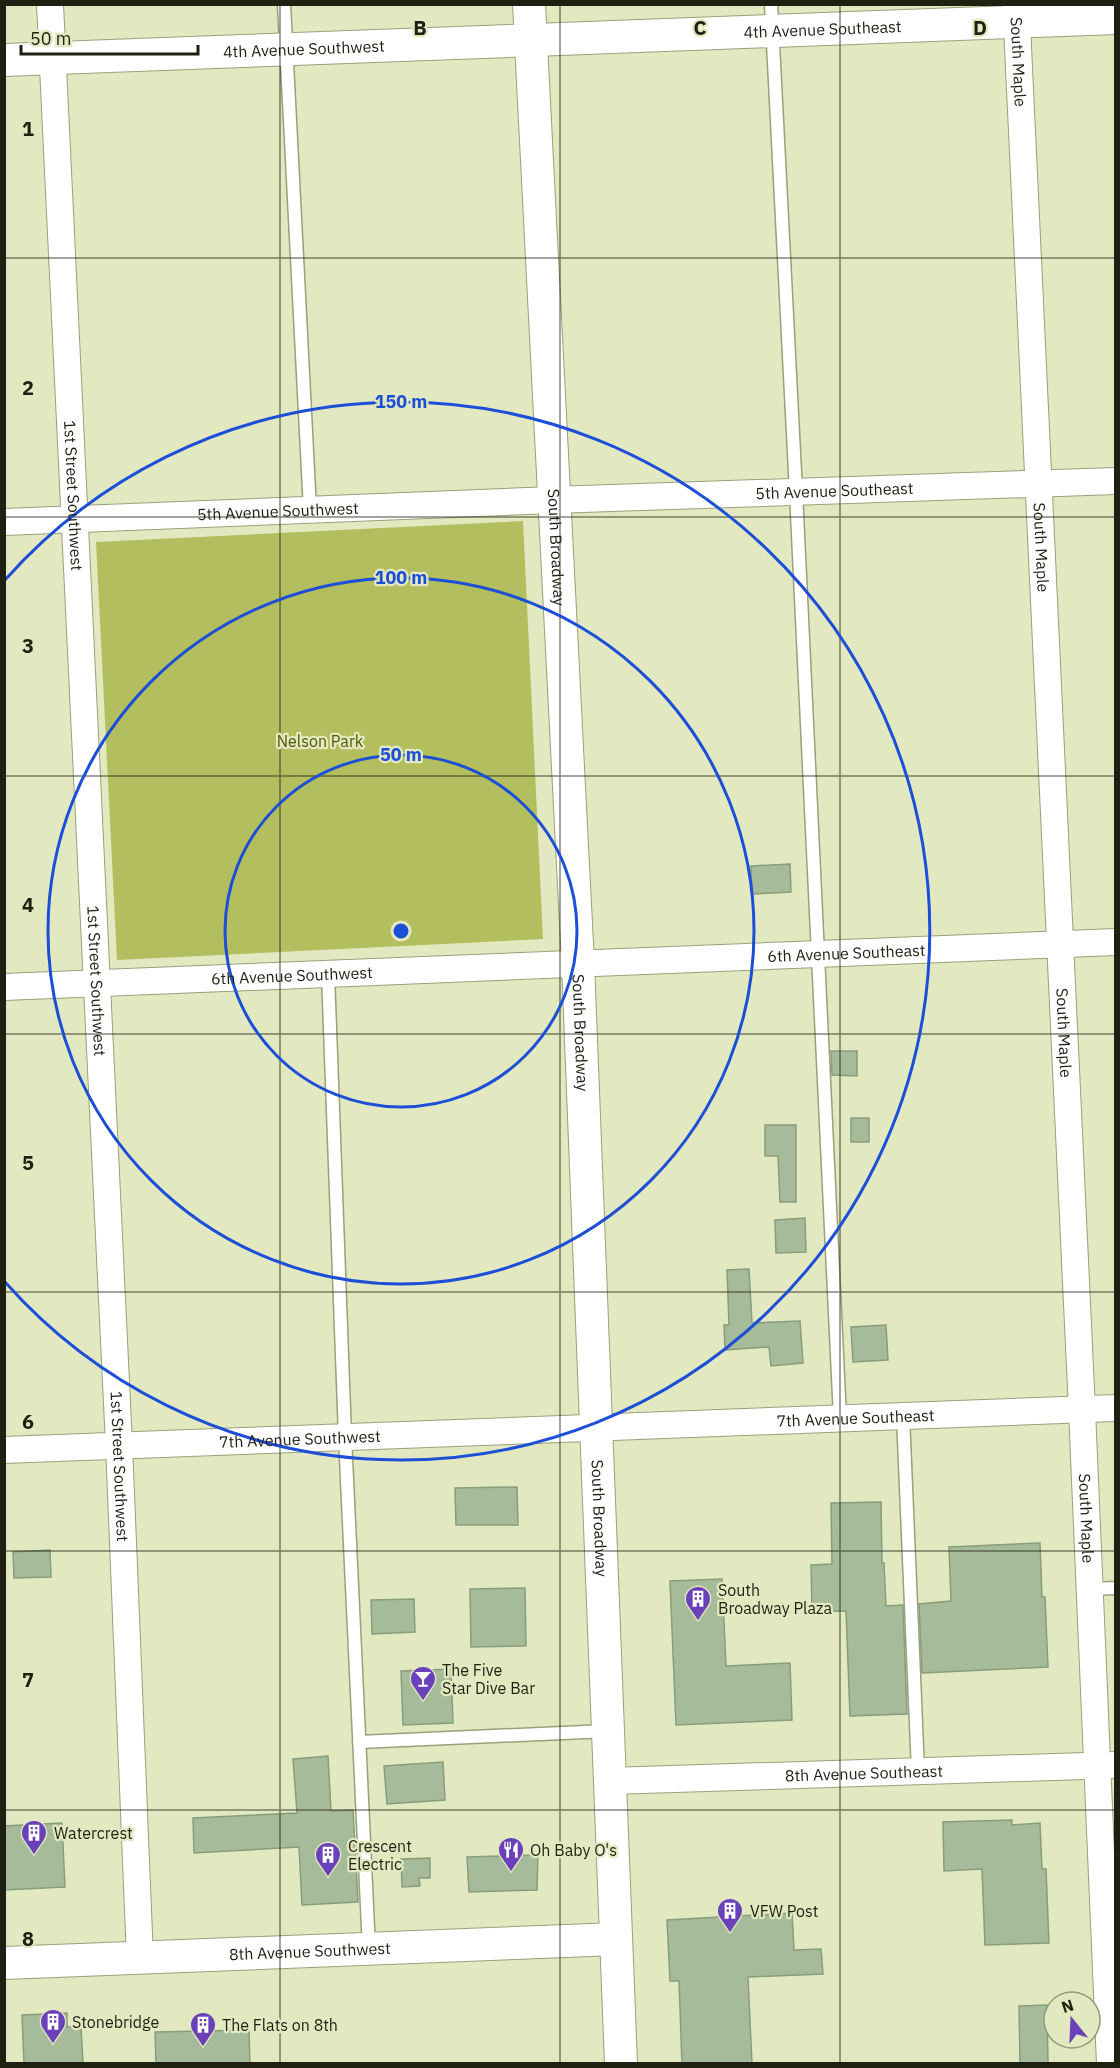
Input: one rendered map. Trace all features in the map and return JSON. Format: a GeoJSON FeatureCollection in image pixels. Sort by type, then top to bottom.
{"type":"FeatureCollection","features":[{"type":"Feature","properties":{"kind":"street","name":"1st Street Southwest"},"geometry":{"type":"LineString","coordinates":[[50,4],[119,1445],[140,1959]]}},
{"type":"Feature","properties":{"kind":"street","name":"South Broadway"},"geometry":{"type":"LineString","coordinates":[[529,4],[578,963],[621,2064]]}},
{"type":"Feature","properties":{"kind":"street","name":"4th Avenue Southeast"},"geometry":{"type":"LineString","coordinates":[[531,40],[772,18],[1016,13],[1116,18]]}},
{"type":"Feature","properties":{"kind":"street","name":"South Maple"},"geometry":{"type":"LineString","coordinates":[[1016,13],[1040,484],[1059,944],[1090,1589],[1106,1765],[1110,2064]]}},
{"type":"Feature","properties":{"kind":"street","name":"4th Avenue Southwest"},"geometry":{"type":"LineString","coordinates":[[4,60],[531,40]]}},
{"type":"Feature","properties":{"kind":"street","name":"5th Avenue Southeast"},"geometry":{"type":"LineString","coordinates":[[554,500],[1116,481]]}},
{"type":"Feature","properties":{"kind":"street","name":"5th Avenue Southwest"},"geometry":{"type":"LineString","coordinates":[[4,522],[554,500]]}},
{"type":"Feature","properties":{"kind":"street","name":"6th Avenue Southeast"},"geometry":{"type":"LineString","coordinates":[[578,963],[1116,942]]}},
{"type":"Feature","properties":{"kind":"street","name":"6th Avenue Southwest"},"geometry":{"type":"LineString","coordinates":[[4,987],[578,963]]}},
{"type":"Feature","properties":{"kind":"street","name":"7th Avenue Southeast"},"geometry":{"type":"LineString","coordinates":[[595,1427],[1116,1408]]}},
{"type":"Feature","properties":{"kind":"street","name":"7th Avenue Southwest"},"geometry":{"type":"LineString","coordinates":[[4,1450],[595,1427]]}},
{"type":"Feature","properties":{"kind":"street","name":"8th Avenue Southeast"},"geometry":{"type":"LineString","coordinates":[[610,1781],[1106,1765]]}},
{"type":"Feature","properties":{"kind":"street","name":"8th Avenue Southwest"},"geometry":{"type":"LineString","coordinates":[[4,1963],[616,1939]]}},
{"type":"Feature","properties":{"kind":"lane"},"geometry":{"type":"LineString","coordinates":[[284,4],[310,510]]}},
{"type":"Feature","properties":{"kind":"lane"},"geometry":{"type":"LineString","coordinates":[[772,18],[840,1418]]}},
{"type":"Feature","properties":{"kind":"lane"},"geometry":{"type":"LineString","coordinates":[[328,974],[345,1437],[369,1949]]}},
{"type":"Feature","properties":{"kind":"lane"},"geometry":{"type":"LineString","coordinates":[[903,1416],[918,1771]]}},
{"type":"Feature","properties":{"kind":"lane"},"geometry":{"type":"LineString","coordinates":[[1090,1589],[1116,1588]]}},
{"type":"Feature","properties":{"kind":"lane"},"geometry":{"type":"LineString","coordinates":[[359,1742],[608,1731]]}},
{"type":"Feature","properties":{"kind":"green space","name":"Nelson Park"},"geometry":{"type":"Polygon","coordinates":[[[523,521],[543,939],[117,960],[96,542],[523,521]]]}},
{"type":"Feature","properties":{"kind":"building"},"geometry":{"type":"Polygon","coordinates":[[[790,864],[791,892],[752,894],[751,866],[790,864]]]}},
{"type":"Feature","properties":{"kind":"building"},"geometry":{"type":"Polygon","coordinates":[[[831,1051],[857,1051],[857,1076],[832,1075],[831,1051]]]}},
{"type":"Feature","properties":{"kind":"building"},"geometry":{"type":"Polygon","coordinates":[[[851,1118],[869,1118],[869,1142],[851,1142],[851,1118]]]}},
{"type":"Feature","properties":{"kind":"building"},"geometry":{"type":"Polygon","coordinates":[[[765,1125],[796,1125],[796,1202],[780,1202],[778,1156],[765,1156],[765,1125]]]}},
{"type":"Feature","properties":{"kind":"building"},"geometry":{"type":"Polygon","coordinates":[[[805,1218],[806,1252],[776,1253],[775,1220],[805,1218]]]}},
{"type":"Feature","properties":{"kind":"building"},"geometry":{"type":"Polygon","coordinates":[[[749,1269],[752,1323],[800,1321],[803,1363],[771,1366],[769,1347],[725,1350],[724,1325],[729,1325],[727,1270],[749,1269]]]}},
{"type":"Feature","properties":{"kind":"building"},"geometry":{"type":"Polygon","coordinates":[[[886,1325],[888,1360],[853,1362],[851,1327],[886,1325]]]}},
{"type":"Feature","properties":{"kind":"building"},"geometry":{"type":"Polygon","coordinates":[[[517,1487],[518,1525],[456,1525],[455,1488],[517,1487]]]}},
{"type":"Feature","properties":{"kind":"building"},"geometry":{"type":"Polygon","coordinates":[[[881,1502],[882,1563],[884,1563],[886,1606],[903,1605],[907,1714],[850,1716],[846,1611],[812,1612],[811,1565],[832,1564],[831,1503],[881,1502]]]}},
{"type":"Feature","properties":{"kind":"building"},"geometry":{"type":"Polygon","coordinates":[[[1040,1543],[1048,1667],[922,1673],[919,1604],[951,1601],[949,1547],[1040,1543]]]}},
{"type":"Feature","properties":{"kind":"building"},"geometry":{"type":"Polygon","coordinates":[[[50,1550],[51,1577],[14,1578],[13,1552],[50,1550]]]}},
{"type":"Feature","properties":{"kind":"building","name":"South Broadway Plaza"},"geometry":{"type":"Polygon","coordinates":[[[722,1579],[726,1666],[790,1663],[792,1720],[676,1725],[670,1581],[722,1579]]]}},
{"type":"Feature","properties":{"kind":"building"},"geometry":{"type":"Polygon","coordinates":[[[525,1588],[526,1646],[471,1647],[470,1589],[525,1588]]]}},
{"type":"Feature","properties":{"kind":"building"},"geometry":{"type":"Polygon","coordinates":[[[414,1599],[415,1632],[372,1634],[371,1600],[414,1599]]]}},
{"type":"Feature","properties":{"kind":"building"},"geometry":{"type":"Polygon","coordinates":[[[451,1669],[453,1723],[403,1725],[401,1671],[451,1669]]]}},
{"type":"Feature","properties":{"kind":"building","name":"Crescent Electric"},"geometry":{"type":"Polygon","coordinates":[[[328,1756],[331,1811],[353,1810],[358,1902],[302,1905],[299,1847],[194,1853],[193,1818],[297,1813],[293,1759],[328,1756]]]}},
{"type":"Feature","properties":{"kind":"building"},"geometry":{"type":"Polygon","coordinates":[[[443,1762],[445,1800],[387,1804],[384,1766],[443,1762]]]}},
{"type":"Feature","properties":{"kind":"building"},"geometry":{"type":"Polygon","coordinates":[[[1012,1820],[1012,1825],[1040,1823],[1042,1869],[1046,1869],[1049,1943],[985,1945],[982,1869],[944,1871],[943,1822],[1012,1820]]]}},
{"type":"Feature","properties":{"kind":"building","name":"Watercrest"},"geometry":{"type":"Polygon","coordinates":[[[62,1823],[65,1887],[4,1890],[4,1826],[62,1823]]]}},
{"type":"Feature","properties":{"kind":"building","name":"Oh Baby O's"},"geometry":{"type":"Polygon","coordinates":[[[538,1855],[537,1890],[469,1892],[467,1857],[538,1855]]]}},
{"type":"Feature","properties":{"kind":"building"},"geometry":{"type":"Polygon","coordinates":[[[430,1858],[430,1878],[419,1878],[420,1886],[402,1887],[401,1859],[430,1858]]]}},
{"type":"Feature","properties":{"kind":"building"},"geometry":{"type":"Polygon","coordinates":[[[792,1913],[794,1950],[821,1949],[823,1974],[748,1977],[752,2064],[682,2064],[679,1981],[670,1981],[667,1920],[792,1913]]]}},
{"type":"Feature","properties":{"kind":"building"},"geometry":{"type":"Polygon","coordinates":[[[1042,2005],[1042,2050],[1048,2050],[1048,2064],[1020,2064],[1019,2006],[1042,2005]]]}},
{"type":"Feature","properties":{"kind":"building","name":"Stonebridge"},"geometry":{"type":"Polygon","coordinates":[[[67,2013],[67,2027],[81,2026],[83,2064],[24,2064],[22,2015],[67,2013]]]}},
{"type":"Feature","properties":{"kind":"building","name":"The Flats on 8th"},"geometry":{"type":"Polygon","coordinates":[[[249,2030],[250,2064],[156,2064],[155,2032],[249,2030]]]}},
{"type":"Feature","properties":{"kind":"place","name":"South Broadway Plaza"},"geometry":{"type":"Point","coordinates":[698,1622]}},
{"type":"Feature","properties":{"kind":"place","name":"The Five Star Dive Bar"},"geometry":{"type":"Point","coordinates":[423,1702]}},
{"type":"Feature","properties":{"kind":"place","name":"Watercrest"},"geometry":{"type":"Point","coordinates":[34,1856]}},
{"type":"Feature","properties":{"kind":"place","name":"Oh Baby O's"},"geometry":{"type":"Point","coordinates":[511,1873]}},
{"type":"Feature","properties":{"kind":"place","name":"Crescent Electric"},"geometry":{"type":"Point","coordinates":[328,1878]}},
{"type":"Feature","properties":{"kind":"place","name":"VFW Post"},"geometry":{"type":"Point","coordinates":[730,1934]}},
{"type":"Feature","properties":{"kind":"place","name":"Stonebridge"},"geometry":{"type":"Point","coordinates":[53,2045]}},
{"type":"Feature","properties":{"kind":"place","name":"The Flats on 8th"},"geometry":{"type":"Point","coordinates":[203,2048]}}]}
